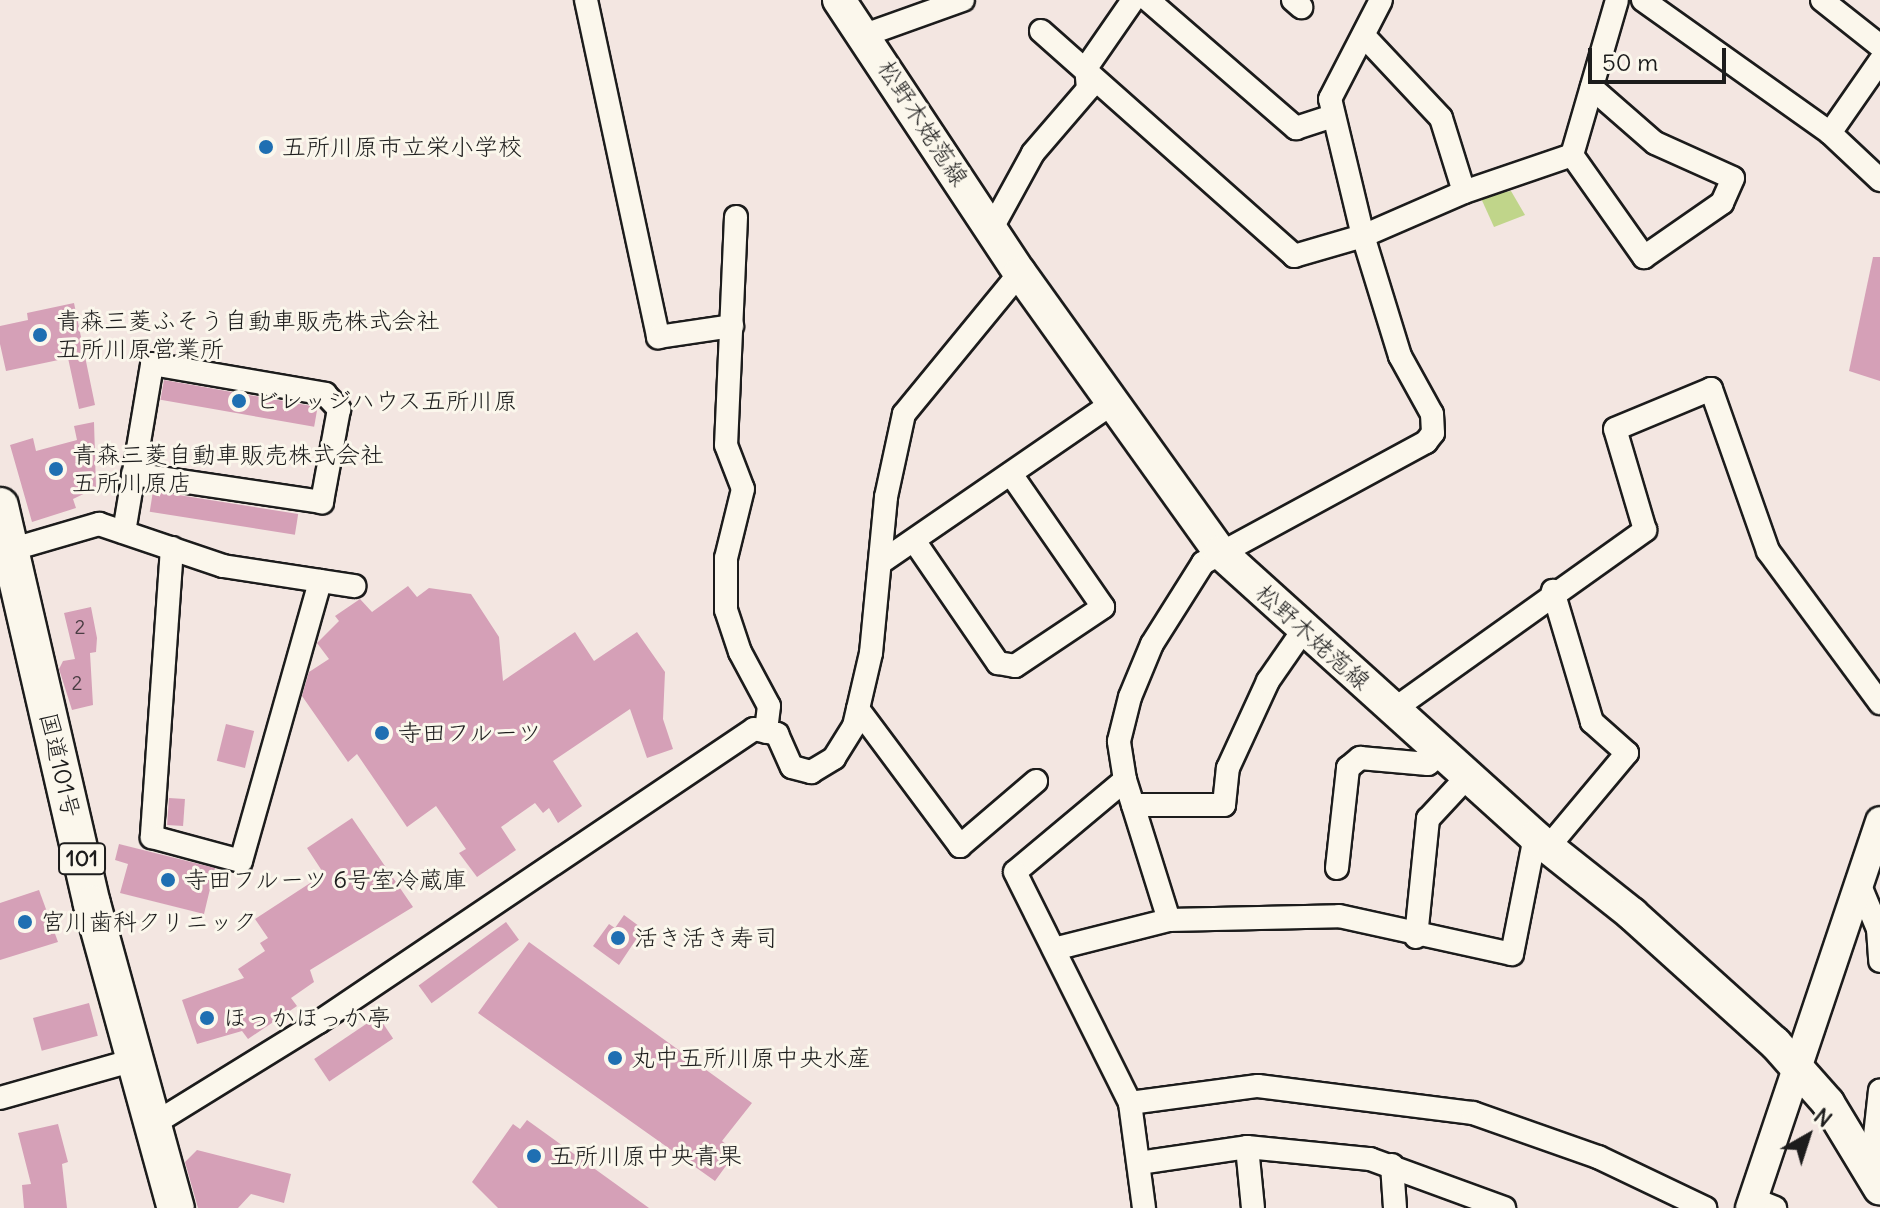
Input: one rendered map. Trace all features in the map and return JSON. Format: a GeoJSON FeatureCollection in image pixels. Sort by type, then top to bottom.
{"type":"FeatureCollection","features":[{"type":"Feature","properties":{"kind":"highway","name":"国道101号"},"geometry":{"type":"LineString","coordinates":[[0,506],[10,550],[11,606],[176,1208]]}},
{"type":"Feature","properties":{"kind":"main road","name":"松野木姥萢線"},"geometry":{"type":"LineString","coordinates":[[839,0],[1020,273],[1220,552],[1467,777],[1796,1064],[1839,1118],[1875,1181]]}},
{"type":"Feature","properties":{"kind":"street"},"geometry":{"type":"LineString","coordinates":[[586,0],[658,337],[732,326]]}},
{"type":"Feature","properties":{"kind":"street"},"geometry":{"type":"LineString","coordinates":[[865,35],[963,0]]}},
{"type":"Feature","properties":{"kind":"street"},"geometry":{"type":"LineString","coordinates":[[992,228],[1033,153],[1088,89],[1086,68],[1133,0]]}},
{"type":"Feature","properties":{"kind":"street"},"geometry":{"type":"LineString","coordinates":[[1148,0],[1296,128],[1332,116]]}},
{"type":"Feature","properties":{"kind":"street"},"geometry":{"type":"LineString","coordinates":[[1169,920],[1125,780],[1119,741],[1130,697],[1152,644],[1203,563],[1426,442],[1433,433],[1432,414],[1400,356],[1363,236],[1332,116],[1335,83],[1364,36],[1381,0]]}},
{"type":"Feature","properties":{"kind":"street"},"geometry":{"type":"LineString","coordinates":[[1572,155],[1617,0]]}},
{"type":"Feature","properties":{"kind":"street"},"geometry":{"type":"LineString","coordinates":[[1643,0],[1830,133],[1880,180]]}},
{"type":"Feature","properties":{"kind":"street"},"geometry":{"type":"LineString","coordinates":[[1822,0],[1880,46]]}},
{"type":"Feature","properties":{"kind":"street"},"geometry":{"type":"LineString","coordinates":[[1041,31],[1294,256],[1363,236],[1464,192],[1572,155]]}},
{"type":"Feature","properties":{"kind":"street"},"geometry":{"type":"LineString","coordinates":[[1364,36],[1441,118],[1464,192]]}},
{"type":"Feature","properties":{"kind":"street"},"geometry":{"type":"LineString","coordinates":[[1830,133],[1880,61]]}},
{"type":"Feature","properties":{"kind":"street"},"geometry":{"type":"LineString","coordinates":[[1572,155],[1644,257],[1722,203],[1733,178],[1655,143],[1592,88]]}},
{"type":"Feature","properties":{"kind":"street"},"geometry":{"type":"LineString","coordinates":[[736,217],[726,445],[743,489],[726,558],[726,610],[740,652],[769,706],[766,732]]}},
{"type":"Feature","properties":{"kind":"street"},"geometry":{"type":"LineString","coordinates":[[152,1125],[319,1022],[754,729],[777,734],[792,767],[811,772],[834,758],[858,709],[871,653],[894,443],[904,414],[1020,273]]}},
{"type":"Feature","properties":{"kind":"street"},"geometry":{"type":"LineString","coordinates":[[124,532],[133,474],[152,364],[325,394],[339,409],[322,502],[133,474]]}},
{"type":"Feature","properties":{"kind":"street"},"geometry":{"type":"LineString","coordinates":[[1393,710],[1553,591],[1645,530],[1615,429],[1711,389],[1768,551],[1880,703]]}},
{"type":"Feature","properties":{"kind":"street"},"geometry":{"type":"LineString","coordinates":[[880,563],[915,542],[1111,404]]}},
{"type":"Feature","properties":{"kind":"street"},"geometry":{"type":"LineString","coordinates":[[915,542],[998,663],[1015,666],[1103,607],[1011,474]]}},
{"type":"Feature","properties":{"kind":"street"},"geometry":{"type":"LineString","coordinates":[[10,550],[99,524],[223,566],[354,586]]}},
{"type":"Feature","properties":{"kind":"street"},"geometry":{"type":"LineString","coordinates":[[172,548],[152,837],[241,861],[320,581]]}},
{"type":"Feature","properties":{"kind":"street"},"geometry":{"type":"LineString","coordinates":[[1054,949],[1169,920],[1339,916],[1416,937],[1512,954],[1542,841],[1627,753],[1592,722],[1553,591]]}},
{"type":"Feature","properties":{"kind":"street"},"geometry":{"type":"LineString","coordinates":[[1133,805],[1224,805],[1228,768],[1268,681],[1304,629]]}},
{"type":"Feature","properties":{"kind":"street"},"geometry":{"type":"LineString","coordinates":[[858,709],[960,846],[1036,781]]}},
{"type":"Feature","properties":{"kind":"street"},"geometry":{"type":"LineString","coordinates":[[1337,868],[1348,768],[1360,758],[1428,764],[1441,753]]}},
{"type":"Feature","properties":{"kind":"street"},"geometry":{"type":"LineString","coordinates":[[1416,937],[1428,819],[1467,777]]}},
{"type":"Feature","properties":{"kind":"street"},"geometry":{"type":"LineString","coordinates":[[1125,780],[1015,872],[1130,1103],[1144,1208]]}},
{"type":"Feature","properties":{"kind":"street"},"geometry":{"type":"LineString","coordinates":[[1759,1205],[1796,1064],[1880,822]]}},
{"type":"Feature","properties":{"kind":"street"},"geometry":{"type":"LineString","coordinates":[[1858,881],[1878,929],[1880,961]]}},
{"type":"Feature","properties":{"kind":"street"},"geometry":{"type":"LineString","coordinates":[[0,1098],[134,1060]]}},
{"type":"Feature","properties":{"kind":"street"},"geometry":{"type":"LineString","coordinates":[[1130,1103],[1258,1086],[1473,1113],[1598,1157],[1705,1208]]}},
{"type":"Feature","properties":{"kind":"street"},"geometry":{"type":"LineString","coordinates":[[1875,1181],[1880,1090]]}},
{"type":"Feature","properties":{"kind":"street"},"geometry":{"type":"LineString","coordinates":[[1139,1163],[1247,1147],[1392,1165],[1504,1208]]}},
{"type":"Feature","properties":{"kind":"street"},"geometry":{"type":"LineString","coordinates":[[1247,1147],[1253,1208]]}},
{"type":"Feature","properties":{"kind":"street"},"geometry":{"type":"LineString","coordinates":[[1392,1165],[1395,1208]]}},
{"type":"Feature","properties":{"kind":"street"},"geometry":{"type":"LineString","coordinates":[[1712,1208],[1723,1208]]}},
{"type":"Feature","properties":{"kind":"green space"},"geometry":{"type":"Polygon","coordinates":[[[1511,191],[1525,215],[1494,227],[1480,196],[1511,191]]]}},
{"type":"Feature","properties":{"kind":"building"},"geometry":{"type":"Polygon","coordinates":[[[1873,257],[1880,257],[1880,381],[1849,371],[1873,257]]]}},
{"type":"Feature","properties":{"kind":"building","name":"青森三菱ふそう自動車販売株式会社 五所川原営業所"},"geometry":{"type":"Polygon","coordinates":[[[74,303],[95,405],[79,409],[68,358],[6,371],[0,344],[0,326],[28,320],[27,313],[74,303]]]}},
{"type":"Feature","properties":{"kind":"building","name":"ビレッジハウス五所川原"},"geometry":{"type":"Polygon","coordinates":[[[164,380],[318,407],[314,427],[161,400],[164,380]]]}},
{"type":"Feature","properties":{"kind":"building","name":"青森三菱自動車販売株式会社 五所川原店"},"geometry":{"type":"Polygon","coordinates":[[[94,422],[96,488],[73,499],[76,508],[32,522],[10,445],[33,438],[36,451],[77,440],[74,426],[94,422]]]}},
{"type":"Feature","properties":{"kind":"building"},"geometry":{"type":"Polygon","coordinates":[[[153,491],[298,514],[295,535],[150,512],[153,491]]]}},
{"type":"Feature","properties":{"kind":"building"},"geometry":{"type":"Polygon","coordinates":[[[408,586],[417,597],[429,588],[471,594],[499,637],[503,681],[575,632],[594,661],[637,632],[665,672],[663,719],[673,749],[647,758],[630,709],[553,761],[582,806],[558,823],[549,808],[543,813],[535,803],[501,827],[516,850],[477,877],[459,853],[466,849],[436,806],[407,827],[357,754],[348,762],[302,696],[309,672],[329,659],[317,643],[339,621],[335,616],[360,599],[372,612],[408,586]]]}},
{"type":"Feature","properties":{"kind":"building"},"geometry":{"type":"Polygon","coordinates":[[[91,607],[97,638],[96,652],[90,653],[93,705],[72,710],[59,669],[63,661],[75,659],[64,613],[91,607]]]}},
{"type":"Feature","properties":{"kind":"building"},"geometry":{"type":"Polygon","coordinates":[[[226,724],[254,731],[245,768],[217,761],[226,724]]]}},
{"type":"Feature","properties":{"kind":"building"},"geometry":{"type":"Polygon","coordinates":[[[169,798],[185,799],[183,826],[167,825],[169,798]]]}},
{"type":"Feature","properties":{"kind":"building"},"geometry":{"type":"Polygon","coordinates":[[[352,818],[413,907],[310,970],[314,982],[291,998],[297,1006],[248,1039],[242,1031],[197,1044],[182,1000],[244,978],[238,969],[265,951],[260,943],[268,938],[255,919],[324,874],[307,848],[352,818]]]}},
{"type":"Feature","properties":{"kind":"building","name":"寺田フルーツ 6号室冷蔵庫"},"geometry":{"type":"Polygon","coordinates":[[[119,844],[215,868],[204,914],[120,893],[128,864],[115,860],[119,844]]]}},
{"type":"Feature","properties":{"kind":"building","name":"宮川歯科クリニック"},"geometry":{"type":"Polygon","coordinates":[[[39,890],[58,942],[0,960],[0,903],[39,890]]]}},
{"type":"Feature","properties":{"kind":"building","name":"活き活き寿司"},"geometry":{"type":"Polygon","coordinates":[[[624,915],[643,929],[619,965],[593,946],[609,924],[615,928],[624,915]]]}},
{"type":"Feature","properties":{"kind":"building"},"geometry":{"type":"Polygon","coordinates":[[[506,922],[519,940],[432,1003],[419,985],[506,922]]]}},
{"type":"Feature","properties":{"kind":"building","name":"丸中五所川原中央水産"},"geometry":{"type":"Polygon","coordinates":[[[529,942],[752,1103],[722,1141],[736,1152],[715,1181],[478,1013],[529,942]]]}},
{"type":"Feature","properties":{"kind":"building"},"geometry":{"type":"Polygon","coordinates":[[[89,1003],[98,1036],[42,1051],[33,1018],[89,1003]]]}},
{"type":"Feature","properties":{"kind":"building"},"geometry":{"type":"Polygon","coordinates":[[[378,1016],[393,1038],[329,1081],[314,1059],[378,1016]]]}},
{"type":"Feature","properties":{"kind":"building","name":"五所川原中央青果"},"geometry":{"type":"Polygon","coordinates":[[[527,1120],[649,1208],[498,1208],[472,1182],[513,1124],[520,1129],[527,1120]]]}},
{"type":"Feature","properties":{"kind":"building"},"geometry":{"type":"Polygon","coordinates":[[[58,1124],[68,1162],[62,1164],[67,1208],[24,1208],[22,1185],[31,1184],[18,1133],[58,1124]]]}},
{"type":"Feature","properties":{"kind":"building"},"geometry":{"type":"Polygon","coordinates":[[[197,1150],[291,1174],[284,1203],[251,1194],[238,1208],[198,1208],[185,1162],[197,1150]]]}},
{"type":"Feature","properties":{"kind":"place","name":"五所川原市立栄小学校"},"geometry":{"type":"Point","coordinates":[266,147]}},
{"type":"Feature","properties":{"kind":"place","name":"青森三菱ふそう自動車販売株式会社 五所川原営業所"},"geometry":{"type":"Point","coordinates":[40,335]}},
{"type":"Feature","properties":{"kind":"place","name":"ビレッジハウス五所川原"},"geometry":{"type":"Point","coordinates":[239,401]}},
{"type":"Feature","properties":{"kind":"place","name":"青森三菱自動車販売株式会社 五所川原店"},"geometry":{"type":"Point","coordinates":[56,469]}},
{"type":"Feature","properties":{"kind":"place","name":"寺田フルーツ"},"geometry":{"type":"Point","coordinates":[382,733]}},
{"type":"Feature","properties":{"kind":"place","name":"寺田フルーツ 6号室冷蔵庫"},"geometry":{"type":"Point","coordinates":[168,880]}},
{"type":"Feature","properties":{"kind":"place","name":"宮川歯科クリニック"},"geometry":{"type":"Point","coordinates":[25,922]}},
{"type":"Feature","properties":{"kind":"place","name":"活き活き寿司"},"geometry":{"type":"Point","coordinates":[618,938]}},
{"type":"Feature","properties":{"kind":"place","name":"ほっかほっか亭"},"geometry":{"type":"Point","coordinates":[207,1018]}},
{"type":"Feature","properties":{"kind":"place","name":"丸中五所川原中央水産"},"geometry":{"type":"Point","coordinates":[615,1058]}},
{"type":"Feature","properties":{"kind":"place","name":"五所川原中央青果"},"geometry":{"type":"Point","coordinates":[534,1156]}}]}
